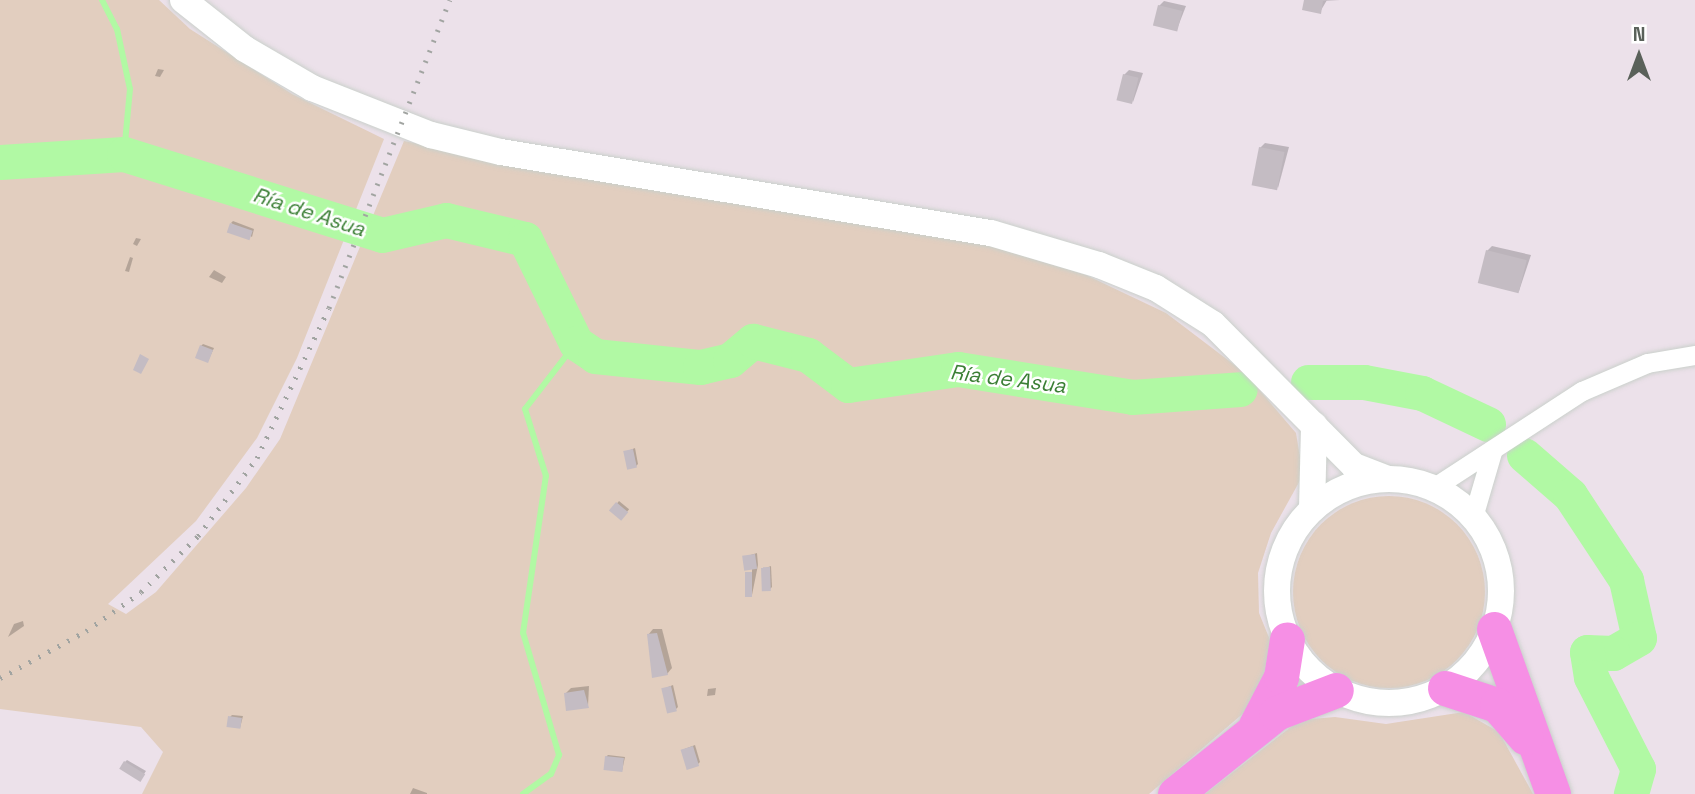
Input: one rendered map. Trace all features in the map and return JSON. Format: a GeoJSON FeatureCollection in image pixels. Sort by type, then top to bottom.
{"type":"FeatureCollection","features":[{"type":"Feature","properties":{"kind":"highway"},"geometry":{"type":"LineString","coordinates":[[1494,629],[1552,794]]}},
{"type":"Feature","properties":{"kind":"highway"},"geometry":{"type":"LineString","coordinates":[[1254,727],[1281,677],[1287,639]]}},
{"type":"Feature","properties":{"kind":"highway"},"geometry":{"type":"LineString","coordinates":[[1445,688],[1480,696],[1509,714],[1552,794]]}},
{"type":"Feature","properties":{"kind":"highway"},"geometry":{"type":"LineString","coordinates":[[1175,794],[1254,727],[1296,701],[1336,690]]}},
{"type":"Feature","properties":{"kind":"street"},"geometry":{"type":"LineString","coordinates":[[183,0],[245,49],[312,88],[430,135],[501,152],[991,233],[1055,249],[1156,288],[1243,348],[1354,466],[1388,479],[1433,488],[1473,517],[1499,570],[1494,629],[1483,653],[1445,688],[1381,703],[1336,690],[1300,659],[1287,639],[1276,593],[1278,570],[1291,537],[1312,509],[1361,482],[1388,479]]}},
{"type":"Feature","properties":{"kind":"street"},"geometry":{"type":"LineString","coordinates":[[1433,488],[1582,391],[1647,363],[1695,355]]}},
{"type":"Feature","properties":{"kind":"street"},"geometry":{"type":"LineString","coordinates":[[1312,509],[1314,425]]}},
{"type":"Feature","properties":{"kind":"street"},"geometry":{"type":"LineString","coordinates":[[1473,517],[1492,452]]}},
{"type":"Feature","properties":{"kind":"shaded area"},"geometry":{"type":"Polygon","coordinates":[[[0,0],[159,0],[190,29],[292,94],[384,139],[297,358],[257,438],[196,521],[108,604],[126,614],[156,592],[246,488],[280,439],[404,141],[657,191],[977,242],[1086,275],[1166,313],[1245,373],[1296,433],[1303,475],[1271,533],[1258,573],[1259,613],[1270,640],[1260,699],[1149,794],[142,794],[163,752],[141,727],[0,709],[0,0]]]}},
{"type":"Feature","properties":{"kind":"shaded area"},"geometry":{"type":"Polygon","coordinates":[[[1389,496],[1426,503],[1457,524],[1478,555],[1485,592],[1478,629],[1457,660],[1426,681],[1389,688],[1352,681],[1321,660],[1300,629],[1293,592],[1300,555],[1321,524],[1352,503],[1389,496]]]}},
{"type":"Feature","properties":{"kind":"shaded area"},"geometry":{"type":"Polygon","coordinates":[[[1464,712],[1499,732],[1533,794],[1205,794],[1300,720],[1335,717],[1386,724],[1464,712]]]}},
{"type":"Feature","properties":{"kind":"building"},"geometry":{"type":"Polygon","coordinates":[[[1304,0],[1340,0],[1323,1],[1321,14],[1302,10],[1304,0]]]}},
{"type":"Feature","properties":{"kind":"building"},"geometry":{"type":"Polygon","coordinates":[[[1158,5],[1182,11],[1177,31],[1153,25],[1158,5]]]}},
{"type":"Feature","properties":{"kind":"building"},"geometry":{"type":"Polygon","coordinates":[[[1123,74],[1139,78],[1132,104],[1116,100],[1123,74]]]}},
{"type":"Feature","properties":{"kind":"building"},"geometry":{"type":"Polygon","coordinates":[[[1259,147],[1285,152],[1277,190],[1252,185],[1259,147]]]}},
{"type":"Feature","properties":{"kind":"building"},"geometry":{"type":"Polygon","coordinates":[[[230,223],[253,231],[249,240],[227,232],[230,223]]]}},
{"type":"Feature","properties":{"kind":"building"},"geometry":{"type":"Polygon","coordinates":[[[1486,250],[1527,260],[1519,293],[1478,283],[1486,250]]]}},
{"type":"Feature","properties":{"kind":"building"},"geometry":{"type":"Polygon","coordinates":[[[200,345],[213,350],[208,363],[195,358],[200,345]]]}},
{"type":"Feature","properties":{"kind":"building"},"geometry":{"type":"Polygon","coordinates":[[[140,354],[149,359],[141,374],[133,370],[140,354]]]}},
{"type":"Feature","properties":{"kind":"building"},"geometry":{"type":"Polygon","coordinates":[[[633,449],[637,468],[627,470],[623,451],[633,449]]]}},
{"type":"Feature","properties":{"kind":"building"},"geometry":{"type":"Polygon","coordinates":[[[616,502],[628,512],[621,521],[609,510],[616,502]]]}},
{"type":"Feature","properties":{"kind":"building"},"geometry":{"type":"Polygon","coordinates":[[[755,554],[757,569],[744,571],[742,556],[755,554]]]}},
{"type":"Feature","properties":{"kind":"building"},"geometry":{"type":"Polygon","coordinates":[[[761,567],[770,567],[771,591],[762,591],[761,567]]]}},
{"type":"Feature","properties":{"kind":"building"},"geometry":{"type":"Polygon","coordinates":[[[745,572],[752,572],[752,597],[745,597],[745,572]]]}},
{"type":"Feature","properties":{"kind":"building"},"geometry":{"type":"Polygon","coordinates":[[[657,633],[668,675],[652,678],[647,634],[657,633]]]}},
{"type":"Feature","properties":{"kind":"building"},"geometry":{"type":"Polygon","coordinates":[[[671,686],[677,711],[667,714],[661,688],[671,686]]]}},
{"type":"Feature","properties":{"kind":"building"},"geometry":{"type":"Polygon","coordinates":[[[584,690],[589,708],[566,711],[564,693],[584,690]]]}},
{"type":"Feature","properties":{"kind":"building"},"geometry":{"type":"Polygon","coordinates":[[[228,716],[242,718],[240,729],[226,727],[228,716]]]}},
{"type":"Feature","properties":{"kind":"building"},"geometry":{"type":"Polygon","coordinates":[[[693,746],[699,766],[687,770],[681,750],[693,746]]]}},
{"type":"Feature","properties":{"kind":"building"},"geometry":{"type":"Polygon","coordinates":[[[605,756],[624,758],[622,772],[604,770],[605,756]]]}},
{"type":"Feature","properties":{"kind":"building"},"geometry":{"type":"Polygon","coordinates":[[[124,761],[145,774],[140,782],[119,769],[124,761]]]}},
{"type":"Feature","properties":{"kind":"waterway"},"geometry":{"type":"LineString","coordinates":[[102,0],[117,29],[130,89],[124,154]]}},
{"type":"Feature","properties":{"kind":"waterway","name":"Ría de Asua"},"geometry":{"type":"LineString","coordinates":[[0,162],[124,154],[382,235],[446,220],[525,239],[576,343],[595,356],[700,367],[730,360],[753,341],[808,355],[848,385],[958,369],[1132,397],[1240,389]]}},
{"type":"Feature","properties":{"kind":"waterway"},"geometry":{"type":"LineString","coordinates":[[523,794],[551,774],[559,755],[523,633],[546,476],[525,409],[576,343]]}},
{"type":"Feature","properties":{"kind":"waterway"},"geometry":{"type":"LineString","coordinates":[[1308,382],[1364,382],[1422,393],[1488,424]]}},
{"type":"Feature","properties":{"kind":"waterway"},"geometry":{"type":"LineString","coordinates":[[1524,455],[1570,495],[1626,580],[1639,638],[1613,653],[1587,652],[1591,677],[1638,769],[1631,794]]}},
{"type":"Feature","properties":{"kind":"railway"},"geometry":{"type":"LineString","coordinates":[[0,678],[86,631],[141,592],[198,536],[257,458],[329,308],[450,0]]}}]}
